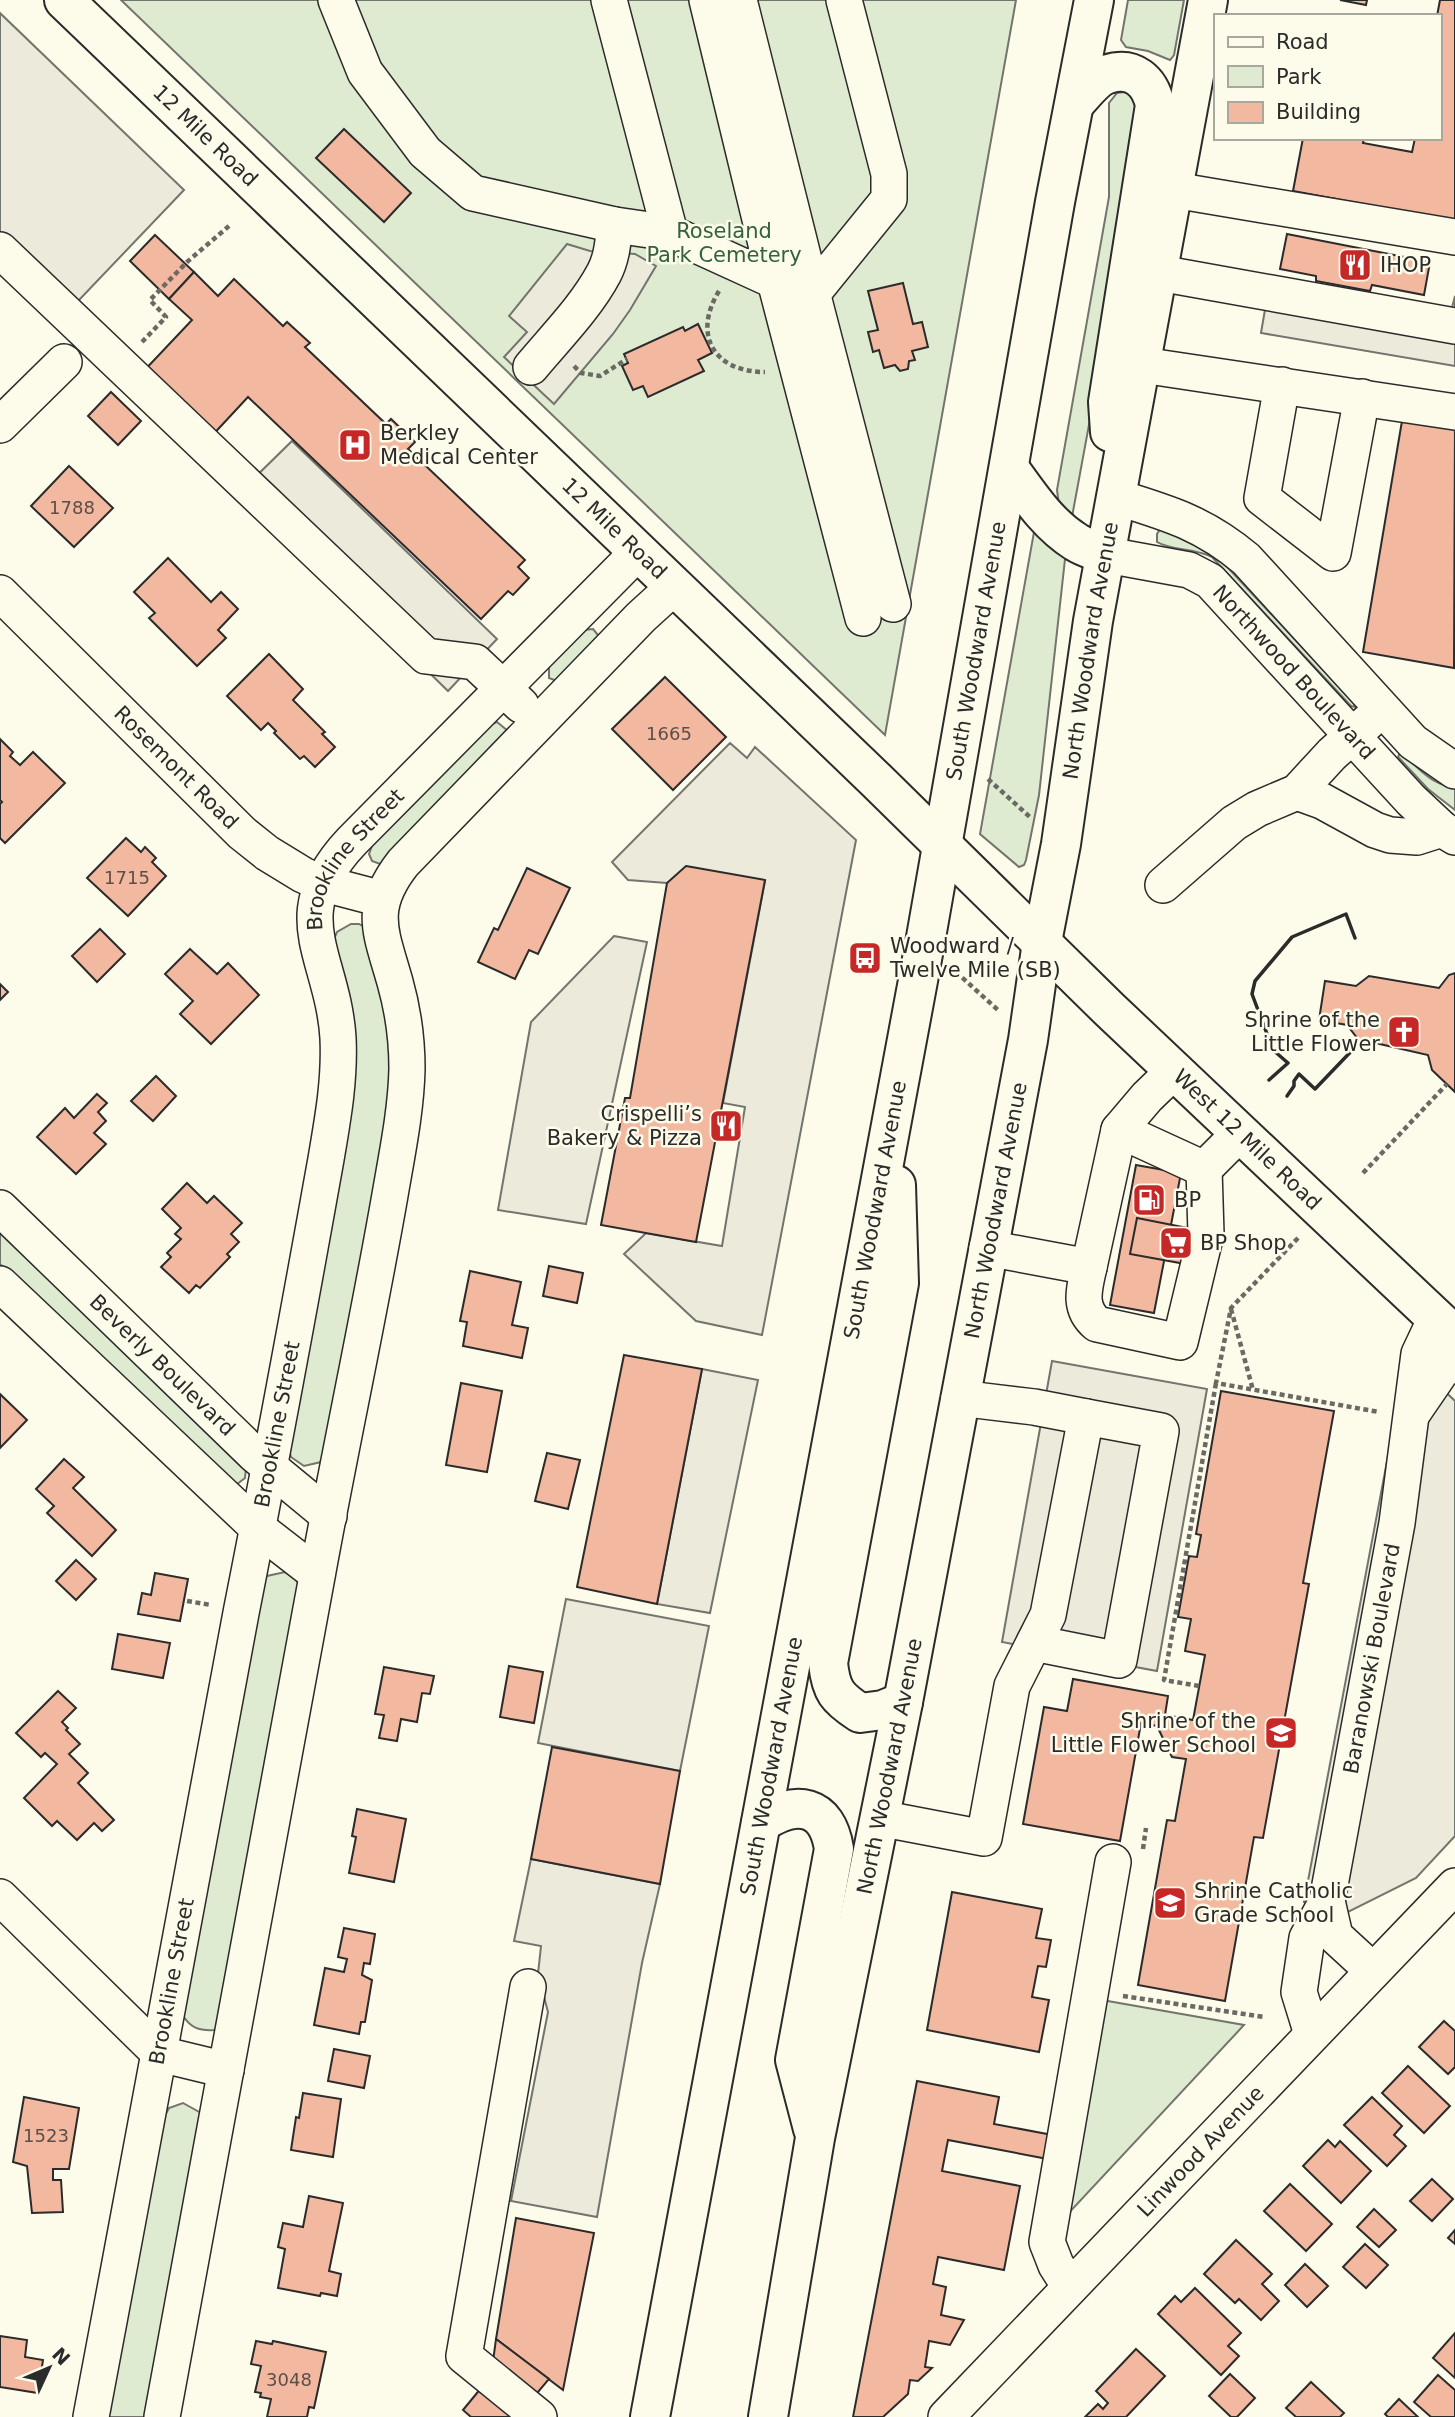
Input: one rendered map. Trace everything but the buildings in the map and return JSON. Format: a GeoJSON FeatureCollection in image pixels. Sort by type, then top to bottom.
{"type":"FeatureCollection","features":[{"type":"Feature","properties":{"kind":"main road","name":"12 Mile Road"},"geometry":{"type":"LineString","coordinates":[[64,0],[1042,942]]}},
{"type":"Feature","properties":{"kind":"main road","name":"South Woodward Avenue"},"geometry":{"type":"LineString","coordinates":[[650,2417],[942,846],[1055,202],[1094,0]]}},
{"type":"Feature","properties":{"kind":"main road","name":"North Woodward Avenue"},"geometry":{"type":"LineString","coordinates":[[768,2417],[815,2138],[903,1702],[1028,1040],[1042,942],[1061,844],[1093,621],[1208,0]]}},
{"type":"Feature","properties":{"kind":"main road"},"geometry":{"type":"LineString","coordinates":[[1074,103],[1106,74],[1130,72],[1145,81],[1155,105],[1108,402],[1116,497]]}},
{"type":"Feature","properties":{"kind":"main road"},"geometry":{"type":"LineString","coordinates":[[1009,468],[1055,526],[1078,544],[1107,555]]}},
{"type":"Feature","properties":{"kind":"main road","name":"West 12 Mile Road"},"geometry":{"type":"LineString","coordinates":[[1042,942],[1109,1009],[1446,1327]]}},
{"type":"Feature","properties":{"kind":"main road"},"geometry":{"type":"LineString","coordinates":[[893,1106],[899,1283],[828,1663],[835,1694],[860,1713],[883,1710],[903,1702]]}},
{"type":"Feature","properties":{"kind":"main road"},"geometry":{"type":"LineString","coordinates":[[761,1823],[778,1812],[797,1808],[810,1810],[823,1819],[832,1831],[834,1849],[795,2060],[815,2138]]}},
{"type":"Feature","properties":{"kind":"street"},"geometry":{"type":"LineString","coordinates":[[336,0],[365,72],[425,152],[473,193],[615,225],[670,233],[760,275],[812,294]]}},
{"type":"Feature","properties":{"kind":"street"},"geometry":{"type":"LineString","coordinates":[[609,0],[670,233]]}},
{"type":"Feature","properties":{"kind":"street"},"geometry":{"type":"LineString","coordinates":[[707,0],[760,275],[796,366],[878,611],[812,294],[739,0]]}},
{"type":"Feature","properties":{"kind":"street"},"geometry":{"type":"LineString","coordinates":[[812,294],[889,199],[889,174],[844,0]]}},
{"type":"Feature","properties":{"kind":"street"},"geometry":{"type":"LineString","coordinates":[[1174,190],[1455,237]]}},
{"type":"Feature","properties":{"kind":"street"},"geometry":{"type":"LineString","coordinates":[[540,356],[605,271],[615,225]]}},
{"type":"Feature","properties":{"kind":"street"},"geometry":{"type":"LineString","coordinates":[[0,250],[426,656],[475,662],[539,722]]}},
{"type":"Feature","properties":{"kind":"street"},"geometry":{"type":"LineString","coordinates":[[1159,273],[1455,326]]}},
{"type":"Feature","properties":{"kind":"street"},"geometry":{"type":"LineString","coordinates":[[0,425],[64,362]]}},
{"type":"Feature","properties":{"kind":"street"},"geometry":{"type":"LineString","coordinates":[[1142,365],[1455,412]]}},
{"type":"Feature","properties":{"kind":"street"},"geometry":{"type":"LineString","coordinates":[[1282,385],[1262,498],[1333,553],[1362,397]]}},
{"type":"Feature","properties":{"kind":"street","name":"Northwood Boulevard"},"geometry":{"type":"LineString","coordinates":[[1116,497],[1175,515],[1224,541],[1245,559],[1413,742],[1453,766]]}},
{"type":"Feature","properties":{"kind":"street","name":"Brookline Street"},"geometry":{"type":"LineString","coordinates":[[91,2417],[259,1529],[336,1101],[338,1034],[320,956],[314,911],[321,883],[332,862],[638,552]]}},
{"type":"Feature","properties":{"kind":"street","name":"Northwood Boulevard"},"geometry":{"type":"LineString","coordinates":[[1107,555],[1189,570],[1210,581],[1411,800],[1449,833]]}},
{"type":"Feature","properties":{"kind":"street","name":"Brookline Street"},"geometry":{"type":"LineString","coordinates":[[162,2417],[393,1176],[407,1069],[405,1025],[382,940],[382,899],[391,878],[403,863],[641,617],[674,587]]}},
{"type":"Feature","properties":{"kind":"street","name":"Rosemont Road"},"geometry":{"type":"LineString","coordinates":[[0,593],[242,833],[267,853],[321,883],[382,899]]}},
{"type":"Feature","properties":{"kind":"street"},"geometry":{"type":"LineString","coordinates":[[1163,885],[1234,823],[1257,809],[1297,792],[1351,736],[1383,710]]}},
{"type":"Feature","properties":{"kind":"street"},"geometry":{"type":"LineString","coordinates":[[1297,792],[1322,801],[1375,830],[1390,835],[1417,837],[1449,833]]}},
{"type":"Feature","properties":{"kind":"street"},"geometry":{"type":"LineString","coordinates":[[1175,1070],[1119,1130],[1082,1298],[1089,1317],[1097,1324],[1180,1342],[1206,1234],[1204,1170],[1240,1133]]}},
{"type":"Feature","properties":{"kind":"street"},"geometry":{"type":"LineString","coordinates":[[1119,1130],[1204,1170]]}},
{"type":"Feature","properties":{"kind":"street","name":"Beverly Boulevard"},"geometry":{"type":"LineString","coordinates":[[0,1208],[270,1469],[328,1516]]}},
{"type":"Feature","properties":{"kind":"street"},"geometry":{"type":"LineString","coordinates":[[987,1248],[1089,1267]]}},
{"type":"Feature","properties":{"kind":"street"},"geometry":{"type":"LineString","coordinates":[[0,1284],[259,1529],[317,1574]]}},
{"type":"Feature","properties":{"kind":"street","name":"Baranowski Boulevard"},"geometry":{"type":"LineString","coordinates":[[1312,2034],[1299,1992],[1307,1938],[1327,1901],[1397,1523],[1398,1415],[1419,1354],[1446,1327]]}},
{"type":"Feature","properties":{"kind":"street","name":"Baranowski Boulevard"},"geometry":{"type":"LineString","coordinates":[[1398,1415],[1455,1358]]}},
{"type":"Feature","properties":{"kind":"street"},"geometry":{"type":"LineString","coordinates":[[959,1398],[1034,1407],[1161,1431],[1119,1660],[1034,1643]]}},
{"type":"Feature","properties":{"kind":"street"},"geometry":{"type":"LineString","coordinates":[[879,1818],[984,1838],[1012,1686],[1048,1615],[1086,1417]]}},
{"type":"Feature","properties":{"kind":"street"},"geometry":{"type":"LineString","coordinates":[[1070,2287],[1056,2265],[1047,2242],[1128,1858]]}},
{"type":"Feature","properties":{"kind":"street","name":"Linwood Avenue"},"geometry":{"type":"LineString","coordinates":[[946,2417],[1455,1886]]}},
{"type":"Feature","properties":{"kind":"street"},"geometry":{"type":"LineString","coordinates":[[0,1898],[160,2054],[226,2070]]}},
{"type":"Feature","properties":{"kind":"street","name":"Baranowski Boulevard"},"geometry":{"type":"LineString","coordinates":[[1327,1901],[1335,1936],[1373,1971]]}},
{"type":"Feature","properties":{"kind":"street"},"geometry":{"type":"LineString","coordinates":[[528,1987],[464,2356],[539,2417]]}},
{"type":"Feature","properties":{"kind":"path"},"geometry":{"type":"LineString","coordinates":[[137,347],[166,317],[150,300],[187,262],[229,226]]}},
{"type":"Feature","properties":{"kind":"path"},"geometry":{"type":"LineString","coordinates":[[760,275],[726,284],[712,303],[707,323],[708,342],[717,355],[737,368],[774,371],[796,366]]}},
{"type":"Feature","properties":{"kind":"path"},"geometry":{"type":"LineString","coordinates":[[540,356],[589,376],[600,376],[627,359]]}},
{"type":"Feature","properties":{"kind":"path"},"geometry":{"type":"LineString","coordinates":[[988,778],[1031,818]]}},
{"type":"Feature","properties":{"kind":"path"},"geometry":{"type":"LineString","coordinates":[[956,972],[998,1010]]}},
{"type":"Feature","properties":{"kind":"path"},"geometry":{"type":"LineString","coordinates":[[1363,1173],[1447,1084]]}},
{"type":"Feature","properties":{"kind":"path"},"geometry":{"type":"LineString","coordinates":[[1199,1686],[1164,1680],[1231,1308],[1298,1238]]}},
{"type":"Feature","properties":{"kind":"path"},"geometry":{"type":"LineString","coordinates":[[1231,1308],[1253,1390]]}},
{"type":"Feature","properties":{"kind":"path"},"geometry":{"type":"LineString","coordinates":[[1216,1383],[1398,1415]]}},
{"type":"Feature","properties":{"kind":"path"},"geometry":{"type":"LineString","coordinates":[[187,1601],[212,1605]]}},
{"type":"Feature","properties":{"kind":"path"},"geometry":{"type":"LineString","coordinates":[[1128,1858],[1146,1828]]}},
{"type":"Feature","properties":{"kind":"path"},"geometry":{"type":"LineString","coordinates":[[1123,1986],[1122,1996],[1264,2017]]}},
{"type":"Feature","properties":{"kind":"green space","name":"Roseland Park Cemetery"},"geometry":{"type":"Polygon","coordinates":[[[121,0],[1016,0],[885,735],[121,0]]]}},
{"type":"Feature","properties":{"kind":"green space"},"geometry":{"type":"Polygon","coordinates":[[[1128,0],[1184,0],[1174,55],[1170,60],[1148,51],[1126,47],[1121,40],[1128,0]]]}},
{"type":"Feature","properties":{"kind":"green space"},"geometry":{"type":"Polygon","coordinates":[[[1131,91],[1147,110],[1072,517],[1059,505],[1057,490],[1109,197],[1109,103],[1117,93],[1131,91]]]}},
{"type":"Feature","properties":{"kind":"green space"},"geometry":{"type":"Polygon","coordinates":[[[1162,526],[1218,557],[1355,707],[1351,706],[1212,557],[1157,542],[1157,534],[1162,526]]]}},
{"type":"Feature","properties":{"kind":"green space"},"geometry":{"type":"Polygon","coordinates":[[[1034,532],[1066,550],[1039,795],[1026,860],[1024,865],[1019,867],[980,834],[1034,532]]]}},
{"type":"Feature","properties":{"kind":"green space"},"geometry":{"type":"Polygon","coordinates":[[[593,629],[602,640],[560,682],[549,678],[549,665],[583,630],[593,629]]]}},
{"type":"Feature","properties":{"kind":"green space"},"geometry":{"type":"Polygon","coordinates":[[[497,722],[508,731],[390,860],[380,864],[372,861],[369,854],[373,843],[489,725],[497,722]]]}},
{"type":"Feature","properties":{"kind":"green space"},"geometry":{"type":"Polygon","coordinates":[[[1400,753],[1431,779],[1455,787],[1455,810],[1428,789],[1398,757],[1400,753]]]}},
{"type":"Feature","properties":{"kind":"green space"},"geometry":{"type":"Polygon","coordinates":[[[351,924],[359,924],[368,929],[383,971],[396,1084],[326,1456],[321,1462],[304,1466],[291,1457],[288,1447],[333,941],[337,932],[351,924]]]}},
{"type":"Feature","properties":{"kind":"green space"},"geometry":{"type":"Polygon","coordinates":[[[0,1224],[246,1468],[245,1478],[236,1485],[227,1483],[0,1264],[0,1224]]]}},
{"type":"Feature","properties":{"kind":"green space"},"geometry":{"type":"Polygon","coordinates":[[[285,1572],[293,1576],[299,1584],[222,2013],[215,2030],[204,2030],[188,2023],[182,2014],[262,1583],[267,1576],[285,1572]]]}},
{"type":"Feature","properties":{"kind":"green space"},"geometry":{"type":"Polygon","coordinates":[[[1102,2000],[1244,2025],[1066,2216],[1102,2000]]]}},
{"type":"Feature","properties":{"kind":"green space"},"geometry":{"type":"Polygon","coordinates":[[[183,2103],[201,2113],[149,2417],[106,2417],[162,2121],[169,2108],[183,2103]]]}},
{"type":"Feature","properties":{"kind":"shaded area"},"geometry":{"type":"Polygon","coordinates":[[[0,13],[184,190],[59,321],[0,264],[0,13]]]}},
{"type":"Feature","properties":{"kind":"shaded area"},"geometry":{"type":"Polygon","coordinates":[[[567,244],[590,251],[635,254],[656,266],[613,334],[554,404],[504,357],[527,332],[509,316],[567,244]]]}},
{"type":"Feature","properties":{"kind":"shaded area"},"geometry":{"type":"Polygon","coordinates":[[[1268,292],[1448,323],[1455,296],[1455,366],[1261,333],[1268,292]]]}},
{"type":"Feature","properties":{"kind":"shaded area"},"geometry":{"type":"Polygon","coordinates":[[[292,441],[497,639],[448,691],[242,490],[292,441]]]}},
{"type":"Feature","properties":{"kind":"shaded area"},"geometry":{"type":"Polygon","coordinates":[[[730,743],[747,758],[755,747],[856,840],[762,1335],[696,1321],[624,1254],[646,1233],[722,1246],[745,1107],[723,1103],[765,881],[667,883],[628,880],[612,862],[730,743]]]}},
{"type":"Feature","properties":{"kind":"shaded area"},"geometry":{"type":"Polygon","coordinates":[[[614,936],[647,942],[586,1224],[498,1210],[531,1022],[614,936]]]}},
{"type":"Feature","properties":{"kind":"shaded area"},"geometry":{"type":"Polygon","coordinates":[[[1407,1355],[1455,1401],[1455,1836],[1416,1878],[1342,1915],[1304,1902],[1407,1355]]]}},
{"type":"Feature","properties":{"kind":"shaded area"},"geometry":{"type":"Polygon","coordinates":[[[1052,1361],[1207,1389],[1157,1671],[1002,1642],[1052,1361]]]}},
{"type":"Feature","properties":{"kind":"shaded area"},"geometry":{"type":"Polygon","coordinates":[[[702,1369],[758,1380],[710,1613],[657,1604],[702,1369]]]}},
{"type":"Feature","properties":{"kind":"shaded area"},"geometry":{"type":"Polygon","coordinates":[[[566,1599],[709,1626],[680,1771],[538,1743],[566,1599]]]}},
{"type":"Feature","properties":{"kind":"shaded area"},"geometry":{"type":"Polygon","coordinates":[[[531,1859],[660,1884],[642,1963],[597,2217],[511,2201],[548,2012],[538,1974],[541,1946],[514,1941],[531,1859]]]}},
{"type":"Feature","properties":{"kind":"wall"},"geometry":{"type":"LineString","coordinates":[[1269,1080],[1288,1063],[1273,1050],[1252,994],[1255,981],[1292,937],[1346,914],[1355,938]]}},
{"type":"Feature","properties":{"kind":"wall"},"geometry":{"type":"LineString","coordinates":[[1287,1096],[1299,1074],[1315,1089],[1362,1040]]}},
{"type":"Feature","properties":{"kind":"place","name":"IHOP"},"geometry":{"type":"Point","coordinates":[1355,265]}},
{"type":"Feature","properties":{"kind":"place","name":"Berkley Medical Center"},"geometry":{"type":"Point","coordinates":[355,445]}},
{"type":"Feature","properties":{"kind":"place","name":"Woodward / Twelve Mile (SB)"},"geometry":{"type":"Point","coordinates":[865,958]}},
{"type":"Feature","properties":{"kind":"place","name":"Shrine of the Little Flower"},"geometry":{"type":"Point","coordinates":[1404,1032]}},
{"type":"Feature","properties":{"kind":"place","name":"Crispelli’s Bakery & Pizza"},"geometry":{"type":"Point","coordinates":[726,1126]}},
{"type":"Feature","properties":{"kind":"place","name":"BP"},"geometry":{"type":"Point","coordinates":[1149,1200]}},
{"type":"Feature","properties":{"kind":"place","name":"BP Shop"},"geometry":{"type":"Point","coordinates":[1176,1243]}},
{"type":"Feature","properties":{"kind":"place","name":"Shrine of the Little Flower School"},"geometry":{"type":"Point","coordinates":[1281,1733]}},
{"type":"Feature","properties":{"kind":"place","name":"Shrine Catholic Grade School"},"geometry":{"type":"Point","coordinates":[1170,1903]}}]}
